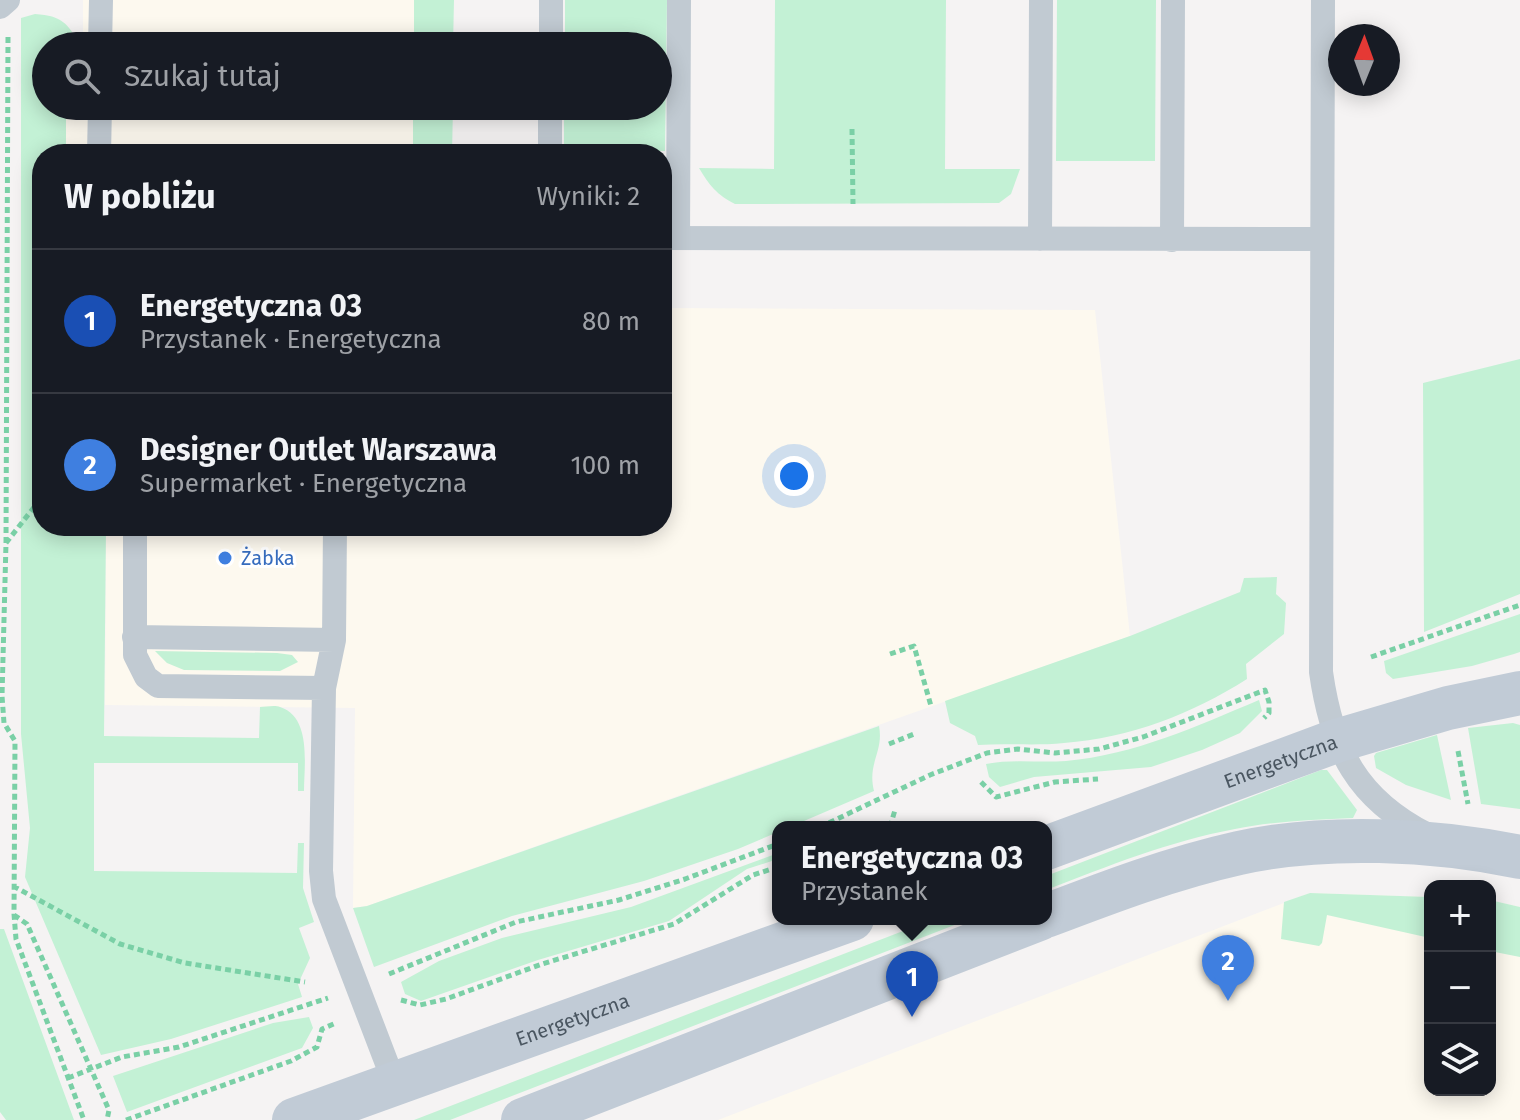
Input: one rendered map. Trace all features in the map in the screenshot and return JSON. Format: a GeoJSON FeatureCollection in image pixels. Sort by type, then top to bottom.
{"type":"FeatureCollection","features":[{"type":"Feature","properties":{"kind":"street","name":"Energetyczna"},"geometry":{"type":"LineString","coordinates":[[1052,846],[1336,741],[1448,708],[1520,693]]}},
{"type":"Feature","properties":{"kind":"street"},"geometry":{"type":"LineString","coordinates":[[1052,914],[1125,886],[1241,853],[1339,843],[1460,848],[1520,857]]}},
{"type":"Feature","properties":{"kind":"street","name":"Energetyczna"},"geometry":{"type":"LineString","coordinates":[[294,1120],[835,925]]}},
{"type":"Feature","properties":{"kind":"street"},"geometry":{"type":"LineString","coordinates":[[523,1120],[1024,925]]}},
{"type":"Feature","properties":{"kind":"lane"},"geometry":{"type":"LineString","coordinates":[[0,7],[8,0]]}},
{"type":"Feature","properties":{"kind":"lane"},"geometry":{"type":"LineString","coordinates":[[100,32],[101,0]]}},
{"type":"Feature","properties":{"kind":"lane"},"geometry":{"type":"LineString","coordinates":[[551,0],[551,32]]}},
{"type":"Feature","properties":{"kind":"lane"},"geometry":{"type":"LineString","coordinates":[[672,185],[679,0]]}},
{"type":"Feature","properties":{"kind":"lane"},"geometry":{"type":"LineString","coordinates":[[1040,239],[1041,0]]}},
{"type":"Feature","properties":{"kind":"lane"},"geometry":{"type":"LineString","coordinates":[[1172,240],[1173,0]]}},
{"type":"Feature","properties":{"kind":"lane"},"geometry":{"type":"LineString","coordinates":[[1323,0],[1321,672],[1324,698],[1336,741],[1357,778],[1383,808],[1408,825],[1460,848]]}},
{"type":"Feature","properties":{"kind":"lane"},"geometry":{"type":"LineString","coordinates":[[99,144],[100,120]]}},
{"type":"Feature","properties":{"kind":"lane"},"geometry":{"type":"LineString","coordinates":[[550,120],[550,144]]}},
{"type":"Feature","properties":{"kind":"lane"},"geometry":{"type":"LineString","coordinates":[[672,238],[1322,239]]}},
{"type":"Feature","properties":{"kind":"lane"},"geometry":{"type":"LineString","coordinates":[[135,536],[135,655],[146,677],[158,686],[324,688]]}},
{"type":"Feature","properties":{"kind":"lane"},"geometry":{"type":"LineString","coordinates":[[335,536],[334,640],[324,688],[321,871],[324,899],[394,1082]]}},
{"type":"Feature","properties":{"kind":"lane"},"geometry":{"type":"LineString","coordinates":[[134,637],[334,640]]}},
{"type":"Feature","properties":{"kind":"path"},"geometry":{"type":"LineString","coordinates":[[8,32],[6,543],[2,696],[4,723],[15,741],[14,914],[16,939],[84,1120]]}},
{"type":"Feature","properties":{"kind":"path"},"geometry":{"type":"LineString","coordinates":[[852,129],[853,213]]}},
{"type":"Feature","properties":{"kind":"path"},"geometry":{"type":"LineString","coordinates":[[6,543],[32,510]]}},
{"type":"Feature","properties":{"kind":"path"},"geometry":{"type":"LineString","coordinates":[[1371,657],[1520,605]]}},
{"type":"Feature","properties":{"kind":"path"},"geometry":{"type":"LineString","coordinates":[[890,654],[914,646],[931,706]]}},
{"type":"Feature","properties":{"kind":"path"},"geometry":{"type":"LineString","coordinates":[[833,821],[930,775],[987,753],[1018,749],[1055,753],[1099,749],[1143,737],[1265,690]]}},
{"type":"Feature","properties":{"kind":"path"},"geometry":{"type":"LineString","coordinates":[[1448,708],[1468,801],[1460,848]]}},
{"type":"Feature","properties":{"kind":"path"},"geometry":{"type":"LineString","coordinates":[[889,744],[914,734]]}},
{"type":"Feature","properties":{"kind":"path"},"geometry":{"type":"LineString","coordinates":[[892,821],[895,810]]}},
{"type":"Feature","properties":{"kind":"path"},"geometry":{"type":"LineString","coordinates":[[376,979],[516,922],[619,900],[772,846]]}},
{"type":"Feature","properties":{"kind":"path"},"geometry":{"type":"LineString","coordinates":[[389,1003],[399,1000],[420,1005],[446,999],[542,964],[674,924],[753,875],[772,869]]}},
{"type":"Feature","properties":{"kind":"path"},"geometry":{"type":"LineString","coordinates":[[13,885],[120,944],[185,963],[305,982]]}},
{"type":"Feature","properties":{"kind":"path"},"geometry":{"type":"LineString","coordinates":[[14,914],[27,924],[109,1110],[107,1120]]}},
{"type":"Feature","properties":{"kind":"path"},"geometry":{"type":"LineString","coordinates":[[68,1078],[122,1057],[179,1047],[337,995]]}},
{"type":"Feature","properties":{"kind":"path"},"geometry":{"type":"LineString","coordinates":[[126,1120],[291,1061],[317,1047],[322,1029],[348,1019]]}},
{"type":"Feature","properties":{"kind":"shaded area"},"geometry":{"type":"Polygon","coordinates":[[[83,0],[414,0],[414,32],[83,32],[83,0]]]}},
{"type":"Feature","properties":{"kind":"shaded area"},"geometry":{"type":"Polygon","coordinates":[[[66,120],[413,120],[413,144],[66,144],[66,120]]]}},
{"type":"Feature","properties":{"kind":"shaded area"},"geometry":{"type":"Polygon","coordinates":[[[672,308],[1095,310],[1130,636],[367,906],[353,908],[355,708],[105,705],[106,536],[672,536],[672,308]]]}},
{"type":"Feature","properties":{"kind":"shaded area"},"geometry":{"type":"Polygon","coordinates":[[[1310,893],[1424,897],[1424,1096],[1496,1096],[1496,901],[1520,907],[1520,1120],[718,1120],[1310,893]]]}},
{"type":"Feature","properties":{"kind":"green space"},"geometry":{"type":"Polygon","coordinates":[[[414,0],[454,0],[453,32],[414,32],[414,0]]]}},
{"type":"Feature","properties":{"kind":"green space"},"geometry":{"type":"Polygon","coordinates":[[[565,0],[667,0],[667,32],[565,32],[565,0]]]}},
{"type":"Feature","properties":{"kind":"green space"},"geometry":{"type":"Polygon","coordinates":[[[775,0],[946,0],[945,169],[1020,169],[1011,194],[999,203],[735,204],[718,193],[699,168],[774,169],[775,0]]]}},
{"type":"Feature","properties":{"kind":"green space"},"geometry":{"type":"Polygon","coordinates":[[[1057,0],[1156,0],[1155,161],[1056,161],[1057,0]]]}},
{"type":"Feature","properties":{"kind":"green space"},"geometry":{"type":"Polygon","coordinates":[[[35,14],[52,17],[63,22],[72,32],[32,32],[32,120],[66,120],[66,144],[32,144],[32,536],[106,536],[104,736],[259,738],[260,707],[275,706],[290,712],[302,731],[304,743],[304,791],[298,791],[298,763],[94,763],[94,871],[297,873],[298,843],[304,843],[303,888],[314,922],[299,928],[310,958],[298,984],[302,997],[171,1039],[101,1055],[25,877],[30,828],[21,734],[21,18],[35,14]]]}},
{"type":"Feature","properties":{"kind":"green space"},"geometry":{"type":"Polygon","coordinates":[[[413,120],[453,120],[452,144],[413,144],[413,120]]]}},
{"type":"Feature","properties":{"kind":"green space"},"geometry":{"type":"Polygon","coordinates":[[[564,120],[665,120],[665,144],[564,144],[564,120]]]}},
{"type":"Feature","properties":{"kind":"green space"},"geometry":{"type":"Polygon","coordinates":[[[1520,359],[1520,594],[1424,632],[1423,383],[1520,359]]]}},
{"type":"Feature","properties":{"kind":"green space"},"geometry":{"type":"Polygon","coordinates":[[[1277,577],[1276,594],[1286,603],[1284,634],[1246,664],[1247,679],[1182,713],[1113,736],[1053,744],[978,745],[975,736],[950,723],[945,701],[1130,636],[1240,592],[1244,578],[1277,577]]]}},
{"type":"Feature","properties":{"kind":"green space"},"geometry":{"type":"Polygon","coordinates":[[[1520,614],[1520,652],[1472,666],[1393,679],[1386,673],[1384,661],[1520,614]]]}},
{"type":"Feature","properties":{"kind":"green space"},"geometry":{"type":"Polygon","coordinates":[[[155,651],[277,653],[292,655],[298,662],[280,671],[184,670],[167,663],[155,651]]]}},
{"type":"Feature","properties":{"kind":"green space"},"geometry":{"type":"Polygon","coordinates":[[[1259,700],[1262,711],[1240,733],[1151,767],[1034,777],[1000,787],[989,777],[986,764],[1066,761],[1116,753],[1165,738],[1259,700]]]}},
{"type":"Feature","properties":{"kind":"green space"},"geometry":{"type":"Polygon","coordinates":[[[1520,725],[1520,809],[1481,804],[1468,728],[1520,725]]]}},
{"type":"Feature","properties":{"kind":"green space"},"geometry":{"type":"Polygon","coordinates":[[[879,726],[872,781],[874,791],[804,821],[772,821],[772,835],[738,849],[644,881],[512,916],[374,967],[353,908],[367,906],[879,726]]]}},
{"type":"Feature","properties":{"kind":"green space"},"geometry":{"type":"Polygon","coordinates":[[[1437,735],[1451,800],[1406,785],[1376,768],[1376,753],[1437,735]]]}},
{"type":"Feature","properties":{"kind":"green space"},"geometry":{"type":"Polygon","coordinates":[[[1321,770],[1327,770],[1357,810],[1353,818],[1264,824],[1187,840],[1052,888],[1052,874],[1321,770]]]}},
{"type":"Feature","properties":{"kind":"green space"},"geometry":{"type":"Polygon","coordinates":[[[772,855],[772,861],[747,869],[669,921],[538,960],[421,1001],[405,994],[401,982],[439,961],[502,938],[631,907],[772,855]]]}},
{"type":"Feature","properties":{"kind":"green space"},"geometry":{"type":"Polygon","coordinates":[[[1310,893],[1424,897],[1424,937],[1327,915],[1319,946],[1281,939],[1284,902],[1310,893]]]}},
{"type":"Feature","properties":{"kind":"green space"},"geometry":{"type":"Polygon","coordinates":[[[1496,901],[1520,907],[1520,957],[1496,952],[1496,901]]]}},
{"type":"Feature","properties":{"kind":"green space"},"geometry":{"type":"Polygon","coordinates":[[[918,925],[954,925],[450,1120],[414,1120],[918,925]]]}},
{"type":"Feature","properties":{"kind":"green space"},"geometry":{"type":"Polygon","coordinates":[[[0,929],[4,929],[74,1120],[6,1120],[0,1112],[0,929]]]}},
{"type":"Feature","properties":{"kind":"green space"},"geometry":{"type":"Polygon","coordinates":[[[309,1017],[313,1028],[302,1048],[127,1112],[113,1076],[273,1023],[309,1017]]]}},
{"type":"Feature","properties":{"kind":"place","name":"Żabka"},"geometry":{"type":"Point","coordinates":[225,558]}},
{"type":"Feature","properties":{"kind":"place","name":"Designer Outlet Warszawa"},"geometry":{"type":"Point","coordinates":[1228,1001]}},
{"type":"Feature","properties":{"kind":"place","name":"Energetyczna 03"},"geometry":{"type":"Point","coordinates":[912,1017]}}]}
